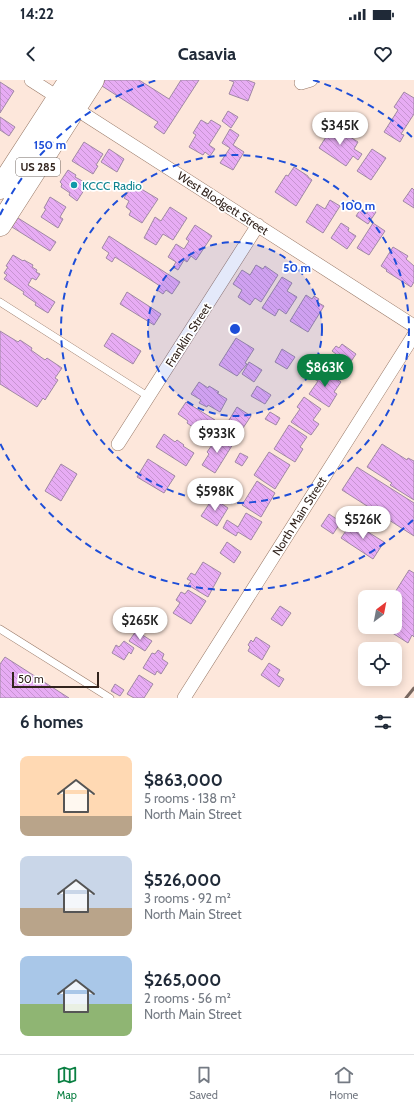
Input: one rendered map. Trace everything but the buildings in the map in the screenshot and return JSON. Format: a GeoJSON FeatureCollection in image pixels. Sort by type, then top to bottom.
{"type":"FeatureCollection","features":[{"type":"Feature","properties":{"kind":"highway","name":"US 285"},"geometry":{"type":"LineString","coordinates":[[0,188],[68,95],[93,80]]}},
{"type":"Feature","properties":{"kind":"highway","name":"US 285"},"geometry":{"type":"LineString","coordinates":[[0,225],[68,95]]}},
{"type":"Feature","properties":{"kind":"street","name":"West Blodgett Street"},"geometry":{"type":"LineString","coordinates":[[31,80],[68,95],[258,225],[414,326]]}},
{"type":"Feature","properties":{"kind":"street","name":"Franklin Street"},"geometry":{"type":"LineString","coordinates":[[118,444],[258,225]]}},
{"type":"Feature","properties":{"kind":"street","name":"North Main Street"},"geometry":{"type":"LineString","coordinates":[[184,698],[414,335]]}},
{"type":"Feature","properties":{"kind":"lane"},"geometry":{"type":"LineString","coordinates":[[0,302],[149,397]]}},
{"type":"Feature","properties":{"kind":"lane"},"geometry":{"type":"LineString","coordinates":[[0,630],[110,698]]}},
{"type":"Feature","properties":{"kind":"railway"},"geometry":{"type":"LineString","coordinates":[[406,698],[414,688]]}},
{"type":"Feature","properties":{"kind":"place","name":"KCCC Radio"},"geometry":{"type":"Point","coordinates":[74,185]}}]}
